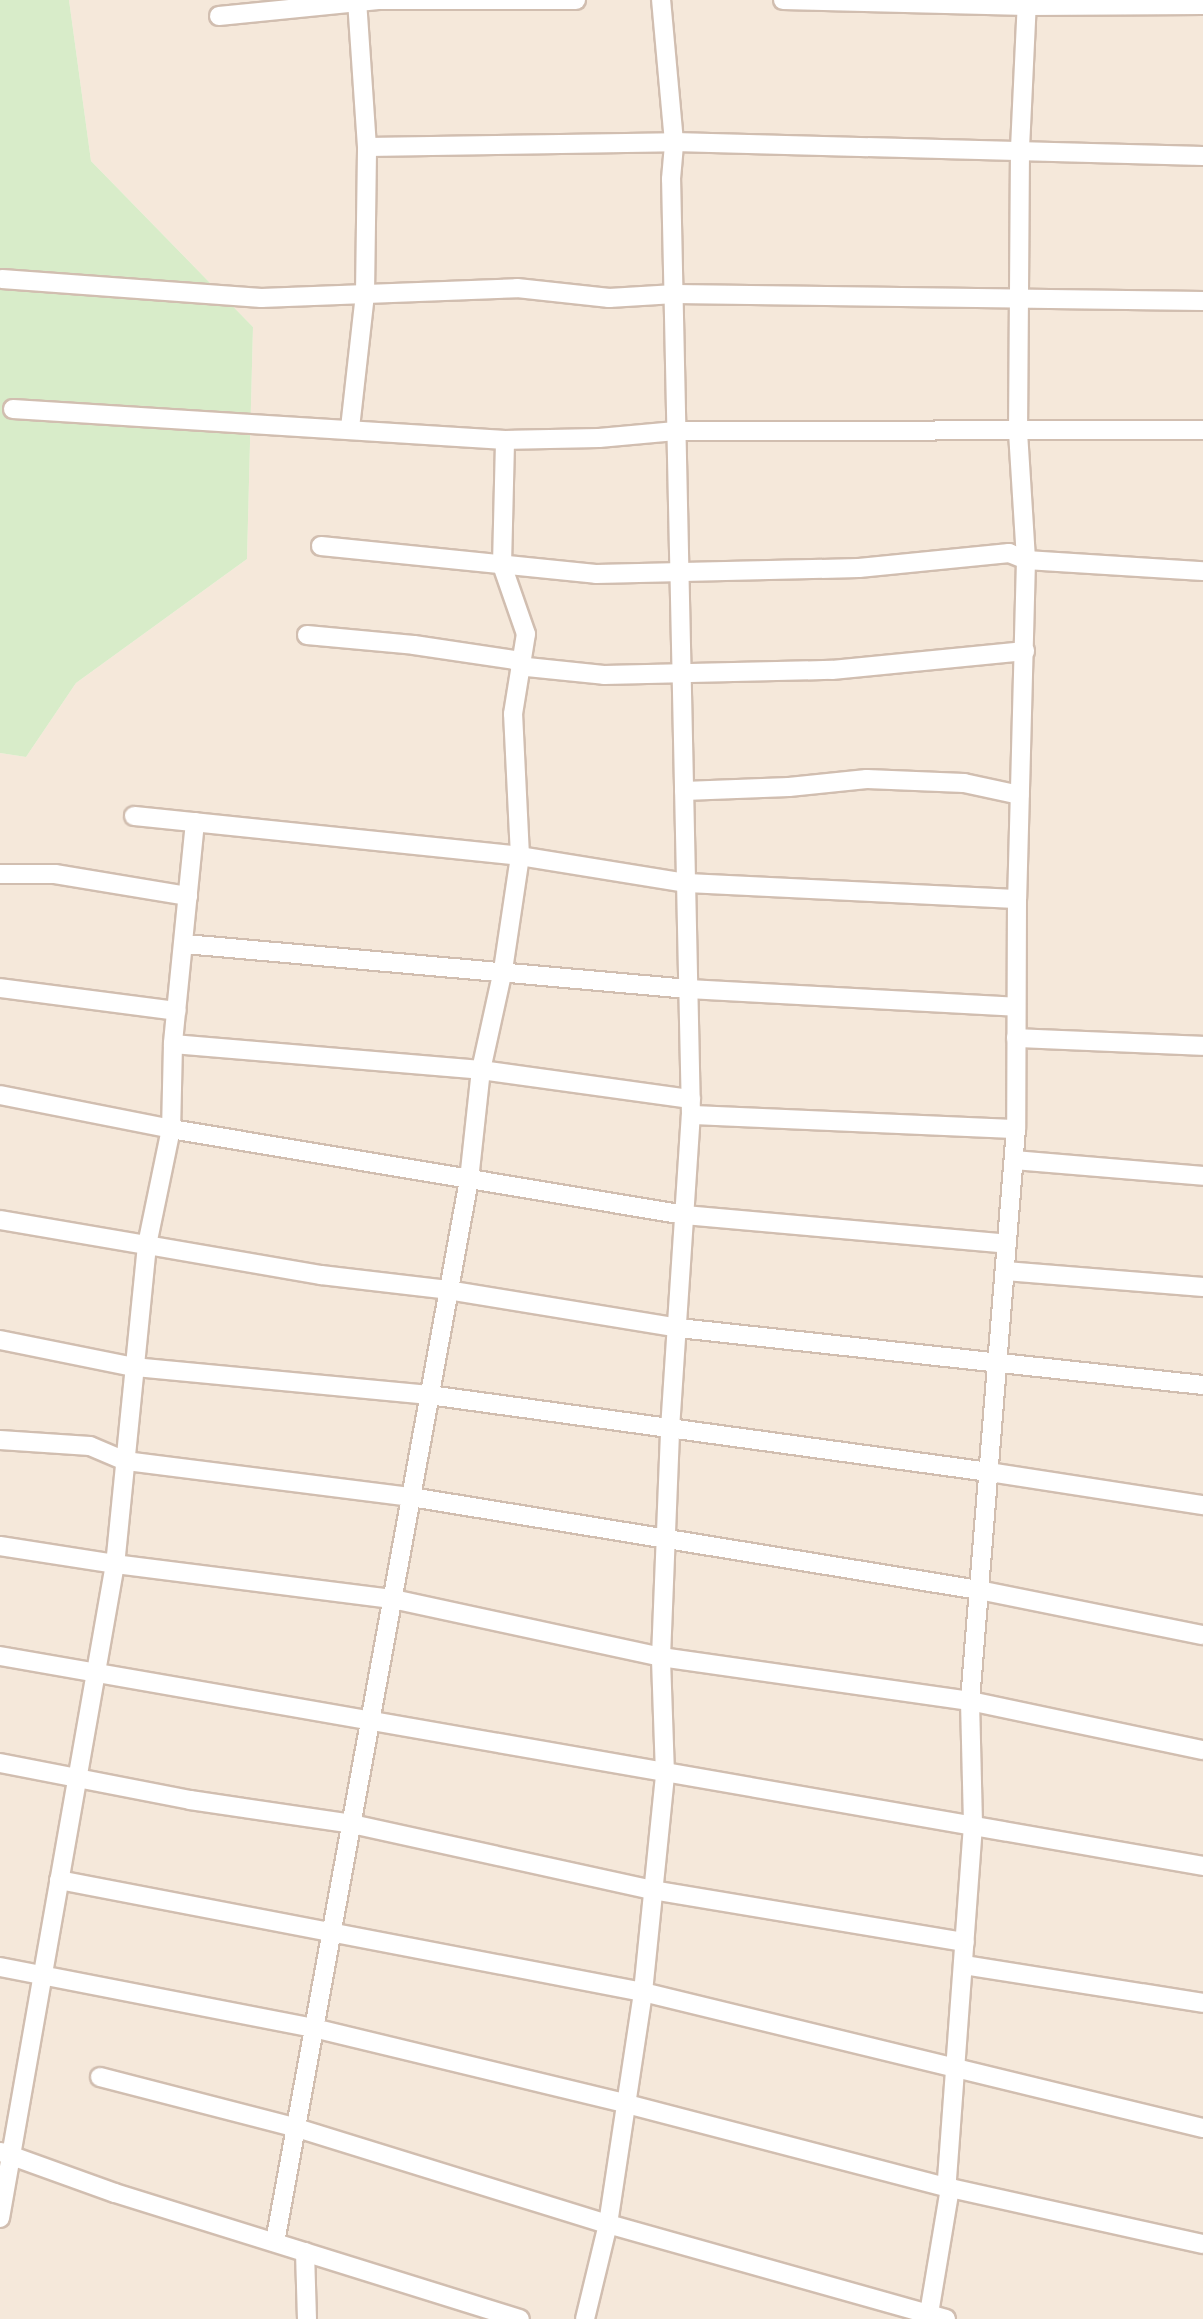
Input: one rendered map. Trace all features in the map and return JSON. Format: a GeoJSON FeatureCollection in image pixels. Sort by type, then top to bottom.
{"type":"FeatureCollection","features":[{"type":"Feature","properties":{"kind":"street"},"geometry":{"type":"LineString","coordinates":[[219,16],[357,1],[576,0]]}},
{"type":"Feature","properties":{"kind":"street"},"geometry":{"type":"LineString","coordinates":[[585,2319],[608,2224],[627,2104],[643,1992],[665,1774],[661,1657],[665,1540],[691,1107],[673,295],[671,179],[674,142],[661,0]]}},
{"type":"Feature","properties":{"kind":"street"},"geometry":{"type":"LineString","coordinates":[[783,0],[1203,5]]}},
{"type":"Feature","properties":{"kind":"street"},"geometry":{"type":"LineString","coordinates":[[350,428],[365,294],[367,147],[357,1]]}},
{"type":"Feature","properties":{"kind":"street"},"geometry":{"type":"LineString","coordinates":[[100,2077],[297,2128],[608,2224],[934,2317],[950,2188],[973,1825],[970,1701],[1016,1129],[1017,899],[1026,560],[1018,432],[1020,149],[1027,3]]}},
{"type":"Feature","properties":{"kind":"street"},"geometry":{"type":"LineString","coordinates":[[367,147],[674,142],[1203,156]]}},
{"type":"Feature","properties":{"kind":"street"},"geometry":{"type":"LineString","coordinates":[[2,279],[261,298],[517,288],[609,298],[673,295],[1203,301]]}},
{"type":"Feature","properties":{"kind":"street"},"geometry":{"type":"LineString","coordinates":[[13,409],[505,440],[599,438],[676,431],[1203,430]]}},
{"type":"Feature","properties":{"kind":"street"},"geometry":{"type":"LineString","coordinates":[[275,2242],[469,1180],[481,1070],[503,970],[520,856],[513,714],[526,634],[502,565],[505,440]]}},
{"type":"Feature","properties":{"kind":"street"},"geometry":{"type":"LineString","coordinates":[[321,546],[596,574],[859,568],[1009,553],[1026,560],[1203,571]]}},
{"type":"Feature","properties":{"kind":"street"},"geometry":{"type":"LineString","coordinates":[[307,635],[414,645],[604,675],[832,670],[1025,651]]}},
{"type":"Feature","properties":{"kind":"street"},"geometry":{"type":"LineString","coordinates":[[684,791],[789,787],[867,779],[964,783],[1020,795]]}},
{"type":"Feature","properties":{"kind":"street"},"geometry":{"type":"LineString","coordinates":[[134,816],[520,856],[686,883],[1017,899]]}},
{"type":"Feature","properties":{"kind":"street"},"geometry":{"type":"LineString","coordinates":[[0,2218],[6,2154],[42,1978],[115,1564],[147,1245],[171,1129],[173,1044],[195,822]]}},
{"type":"Feature","properties":{"kind":"street"},"geometry":{"type":"LineString","coordinates":[[0,874],[55,874],[188,896]]}},
{"type":"Feature","properties":{"kind":"street"},"geometry":{"type":"LineString","coordinates":[[185,944],[503,970],[688,989],[1016,1007]]}},
{"type":"Feature","properties":{"kind":"street"},"geometry":{"type":"LineString","coordinates":[[0,988],[177,1011]]}},
{"type":"Feature","properties":{"kind":"street"},"geometry":{"type":"LineString","coordinates":[[1016,1038],[1203,1046]]}},
{"type":"Feature","properties":{"kind":"street"},"geometry":{"type":"LineString","coordinates":[[173,1044],[481,1070],[691,1107],[1016,1129]]}},
{"type":"Feature","properties":{"kind":"street"},"geometry":{"type":"LineString","coordinates":[[0,1095],[171,1129],[685,1215],[1007,1244]]}},
{"type":"Feature","properties":{"kind":"street"},"geometry":{"type":"LineString","coordinates":[[1014,1160],[1203,1176]]}},
{"type":"Feature","properties":{"kind":"street"},"geometry":{"type":"LineString","coordinates":[[0,1220],[321,1275],[448,1290],[679,1328],[997,1360],[1203,1385]]}},
{"type":"Feature","properties":{"kind":"street"},"geometry":{"type":"LineString","coordinates":[[1005,1271],[1203,1287]]}},
{"type":"Feature","properties":{"kind":"street"},"geometry":{"type":"LineString","coordinates":[[0,1340],[134,1367],[429,1395],[989,1472],[1203,1505]]}},
{"type":"Feature","properties":{"kind":"street"},"geometry":{"type":"LineString","coordinates":[[0,1440],[90,1446],[126,1461],[411,1497],[979,1590],[1203,1635]]}},
{"type":"Feature","properties":{"kind":"street"},"geometry":{"type":"LineString","coordinates":[[0,1546],[115,1564],[393,1599],[661,1657],[970,1701],[1203,1750]]}},
{"type":"Feature","properties":{"kind":"street"},"geometry":{"type":"LineString","coordinates":[[0,1656],[1203,1866]]}},
{"type":"Feature","properties":{"kind":"street"},"geometry":{"type":"LineString","coordinates":[[0,1763],[190,1800],[352,1824],[653,1890],[965,1942]]}},
{"type":"Feature","properties":{"kind":"street"},"geometry":{"type":"LineString","coordinates":[[59,1880],[643,1992],[957,2071],[1203,2128]]}},
{"type":"Feature","properties":{"kind":"street"},"geometry":{"type":"LineString","coordinates":[[964,1965],[1203,2003]]}},
{"type":"Feature","properties":{"kind":"street"},"geometry":{"type":"LineString","coordinates":[[0,1967],[42,1978],[314,2028],[627,2104],[950,2188],[1203,2244]]}},
{"type":"Feature","properties":{"kind":"street"},"geometry":{"type":"LineString","coordinates":[[6,2154],[520,2319]]}},
{"type":"Feature","properties":{"kind":"street"},"geometry":{"type":"LineString","coordinates":[[305,2252],[307,2319]]}},
{"type":"Feature","properties":{"kind":"shaded area"},"geometry":{"type":"Polygon","coordinates":[[[69,0],[1203,0],[1203,2319],[0,2319],[0,753],[26,757],[76,683],[247,559],[253,327],[91,161],[69,0]]]}},
{"type":"Feature","properties":{"kind":"green space"},"geometry":{"type":"Polygon","coordinates":[[[0,0],[69,0],[91,161],[253,327],[247,559],[76,683],[26,757],[0,753],[0,0]]]}}]}
